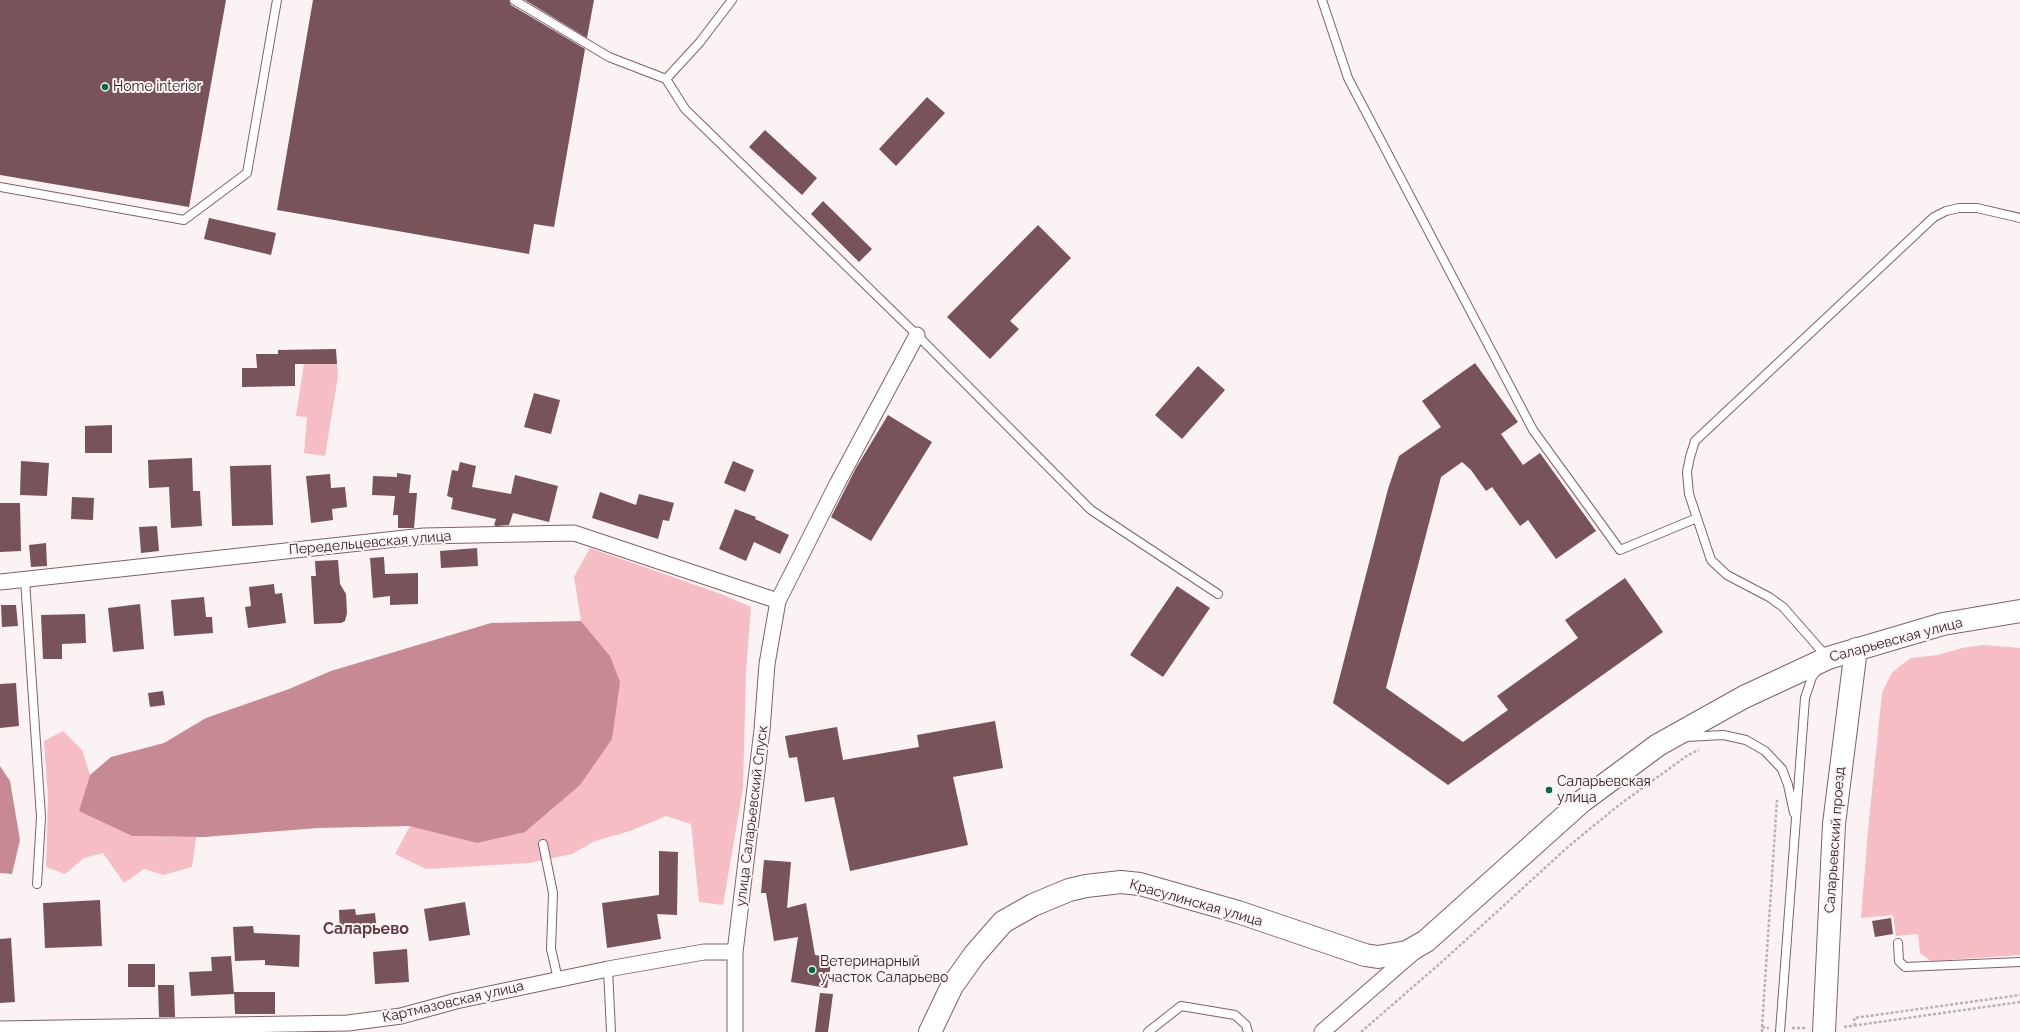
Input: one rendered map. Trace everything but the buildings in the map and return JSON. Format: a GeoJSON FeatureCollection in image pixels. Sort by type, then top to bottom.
{"type":"FeatureCollection","features":[{"type":"Feature","properties":{"kind":"street","name":"улица Саларьевский Спуск"},"geometry":{"type":"LineString","coordinates":[[735,1032],[735,952],[762,730],[766,664],[778,601],[837,484],[916,335]]}},
{"type":"Feature","properties":{"kind":"street","name":"Передельцевская улица"},"geometry":{"type":"LineString","coordinates":[[0,582],[424,536],[574,533],[778,601]]}},
{"type":"Feature","properties":{"kind":"street","name":"Саларьевская улица"},"geometry":{"type":"LineString","coordinates":[[1322,1032],[1581,802],[1658,744],[1744,697],[1828,658],[1943,624],[2020,610]]}},
{"type":"Feature","properties":{"kind":"street","name":"Саларьевский проезд"},"geometry":{"type":"LineString","coordinates":[[1824,1032],[1834,824],[1856,649]]}},
{"type":"Feature","properties":{"kind":"street","name":"Красулинская улица"},"geometry":{"type":"LineString","coordinates":[[930,1032],[952,986],[975,954],[1003,922],[1032,905],[1069,890],[1086,886],[1121,882],[1140,884],[1238,912],[1365,955],[1378,957],[1407,952],[1426,941]]}},
{"type":"Feature","properties":{"kind":"street","name":"Картмазовская улица"},"geometry":{"type":"LineString","coordinates":[[0,1029],[348,1023],[401,1016],[456,1001],[608,969],[704,952],[735,952]]}},
{"type":"Feature","properties":{"kind":"lane"},"geometry":{"type":"LineString","coordinates":[[0,187],[184,220],[247,173],[277,0]]}},
{"type":"Feature","properties":{"kind":"lane"},"geometry":{"type":"LineString","coordinates":[[514,0],[610,57],[666,79],[685,109],[916,335],[1091,510],[1218,594]]}},
{"type":"Feature","properties":{"kind":"lane"},"geometry":{"type":"LineString","coordinates":[[666,79],[700,42],[732,0]]}},
{"type":"Feature","properties":{"kind":"lane"},"geometry":{"type":"LineString","coordinates":[[1322,0],[1348,78],[1532,430],[1620,550],[1697,518]]}},
{"type":"Feature","properties":{"kind":"lane"},"geometry":{"type":"LineString","coordinates":[[1780,1032],[1804,698],[1812,677],[1828,658],[1783,607],[1768,597],[1727,575],[1712,560],[1689,494],[1687,484],[1690,457],[1695,440],[1928,223],[1946,211],[1959,208],[1977,208],[2020,218]]}},
{"type":"Feature","properties":{"kind":"lane"},"geometry":{"type":"LineString","coordinates":[[25,580],[42,817],[37,884]]}},
{"type":"Feature","properties":{"kind":"lane"},"geometry":{"type":"LineString","coordinates":[[1658,744],[1686,737],[1723,736],[1746,740],[1765,751],[1782,769],[1788,785],[1796,822]]}},
{"type":"Feature","properties":{"kind":"lane"},"geometry":{"type":"LineString","coordinates":[[543,844],[553,893],[551,949],[558,979]]}},
{"type":"Feature","properties":{"kind":"lane"},"geometry":{"type":"LineString","coordinates":[[1898,943],[1899,961],[1905,967],[2020,962]]}},
{"type":"Feature","properties":{"kind":"lane"},"geometry":{"type":"LineString","coordinates":[[608,969],[611,1032]]}},
{"type":"Feature","properties":{"kind":"lane"},"geometry":{"type":"LineString","coordinates":[[1148,1032],[1181,1006],[1235,1015],[1246,1025],[1248,1032]]}},
{"type":"Feature","properties":{"kind":"path"},"geometry":{"type":"LineString","coordinates":[[1361,1032],[1444,960],[1575,841],[1619,805],[1681,760],[1704,747]]}},
{"type":"Feature","properties":{"kind":"path"},"geometry":{"type":"LineString","coordinates":[[1762,1028],[1777,793]]}},
{"type":"Feature","properties":{"kind":"path"},"geometry":{"type":"LineString","coordinates":[[2020,995],[1854,1018],[1855,1026],[2020,1002]]}},
{"type":"Feature","properties":{"kind":"shaded area"},"geometry":{"type":"Polygon","coordinates":[[[304,364],[337,364],[338,376],[325,456],[304,453],[307,417],[296,416],[304,364]]]}},
{"type":"Feature","properties":{"kind":"shaded area"},"geometry":{"type":"Polygon","coordinates":[[[590,548],[721,594],[751,607],[746,671],[743,788],[723,905],[699,902],[691,824],[666,816],[630,831],[595,841],[572,854],[529,863],[426,869],[395,854],[410,826],[477,843],[610,656],[581,621],[574,577],[590,548]]]}},
{"type":"Feature","properties":{"kind":"shaded area"},"geometry":{"type":"Polygon","coordinates":[[[581,621],[610,656],[620,682],[612,739],[580,785],[525,832],[477,843],[409,826],[318,828],[204,837],[132,836],[79,811],[90,775],[111,757],[164,743],[206,718],[289,689],[331,671],[491,623],[581,621]]]}},
{"type":"Feature","properties":{"kind":"shaded area"},"geometry":{"type":"Polygon","coordinates":[[[1983,645],[2020,648],[2020,955],[1931,961],[1920,953],[1918,934],[1896,936],[1893,915],[1861,918],[1868,830],[1882,693],[1891,674],[1911,658],[1938,655],[1962,648],[1983,645]]]}},
{"type":"Feature","properties":{"kind":"shaded area"},"geometry":{"type":"Polygon","coordinates":[[[63,731],[82,750],[90,775],[80,811],[132,836],[196,837],[192,867],[163,875],[144,869],[124,883],[103,853],[84,858],[65,874],[46,867],[48,798],[44,741],[63,731]]]}},
{"type":"Feature","properties":{"kind":"shaded area"},"geometry":{"type":"Polygon","coordinates":[[[0,766],[10,781],[20,840],[12,874],[0,873],[0,766]]]}},
{"type":"Feature","properties":{"kind":"place","name":"Home interior"},"geometry":{"type":"Point","coordinates":[105,87]}},
{"type":"Feature","properties":{"kind":"place","name":"Саларьевская улица"},"geometry":{"type":"Point","coordinates":[1549,790]}},
{"type":"Feature","properties":{"kind":"place","name":"Ветеринарный участок Саларьево"},"geometry":{"type":"Point","coordinates":[812,970]}},
{"type":"Feature","properties":{"kind":"district","name":"Саларьево"},"geometry":{"type":"Point","coordinates":[366,929]}}]}
